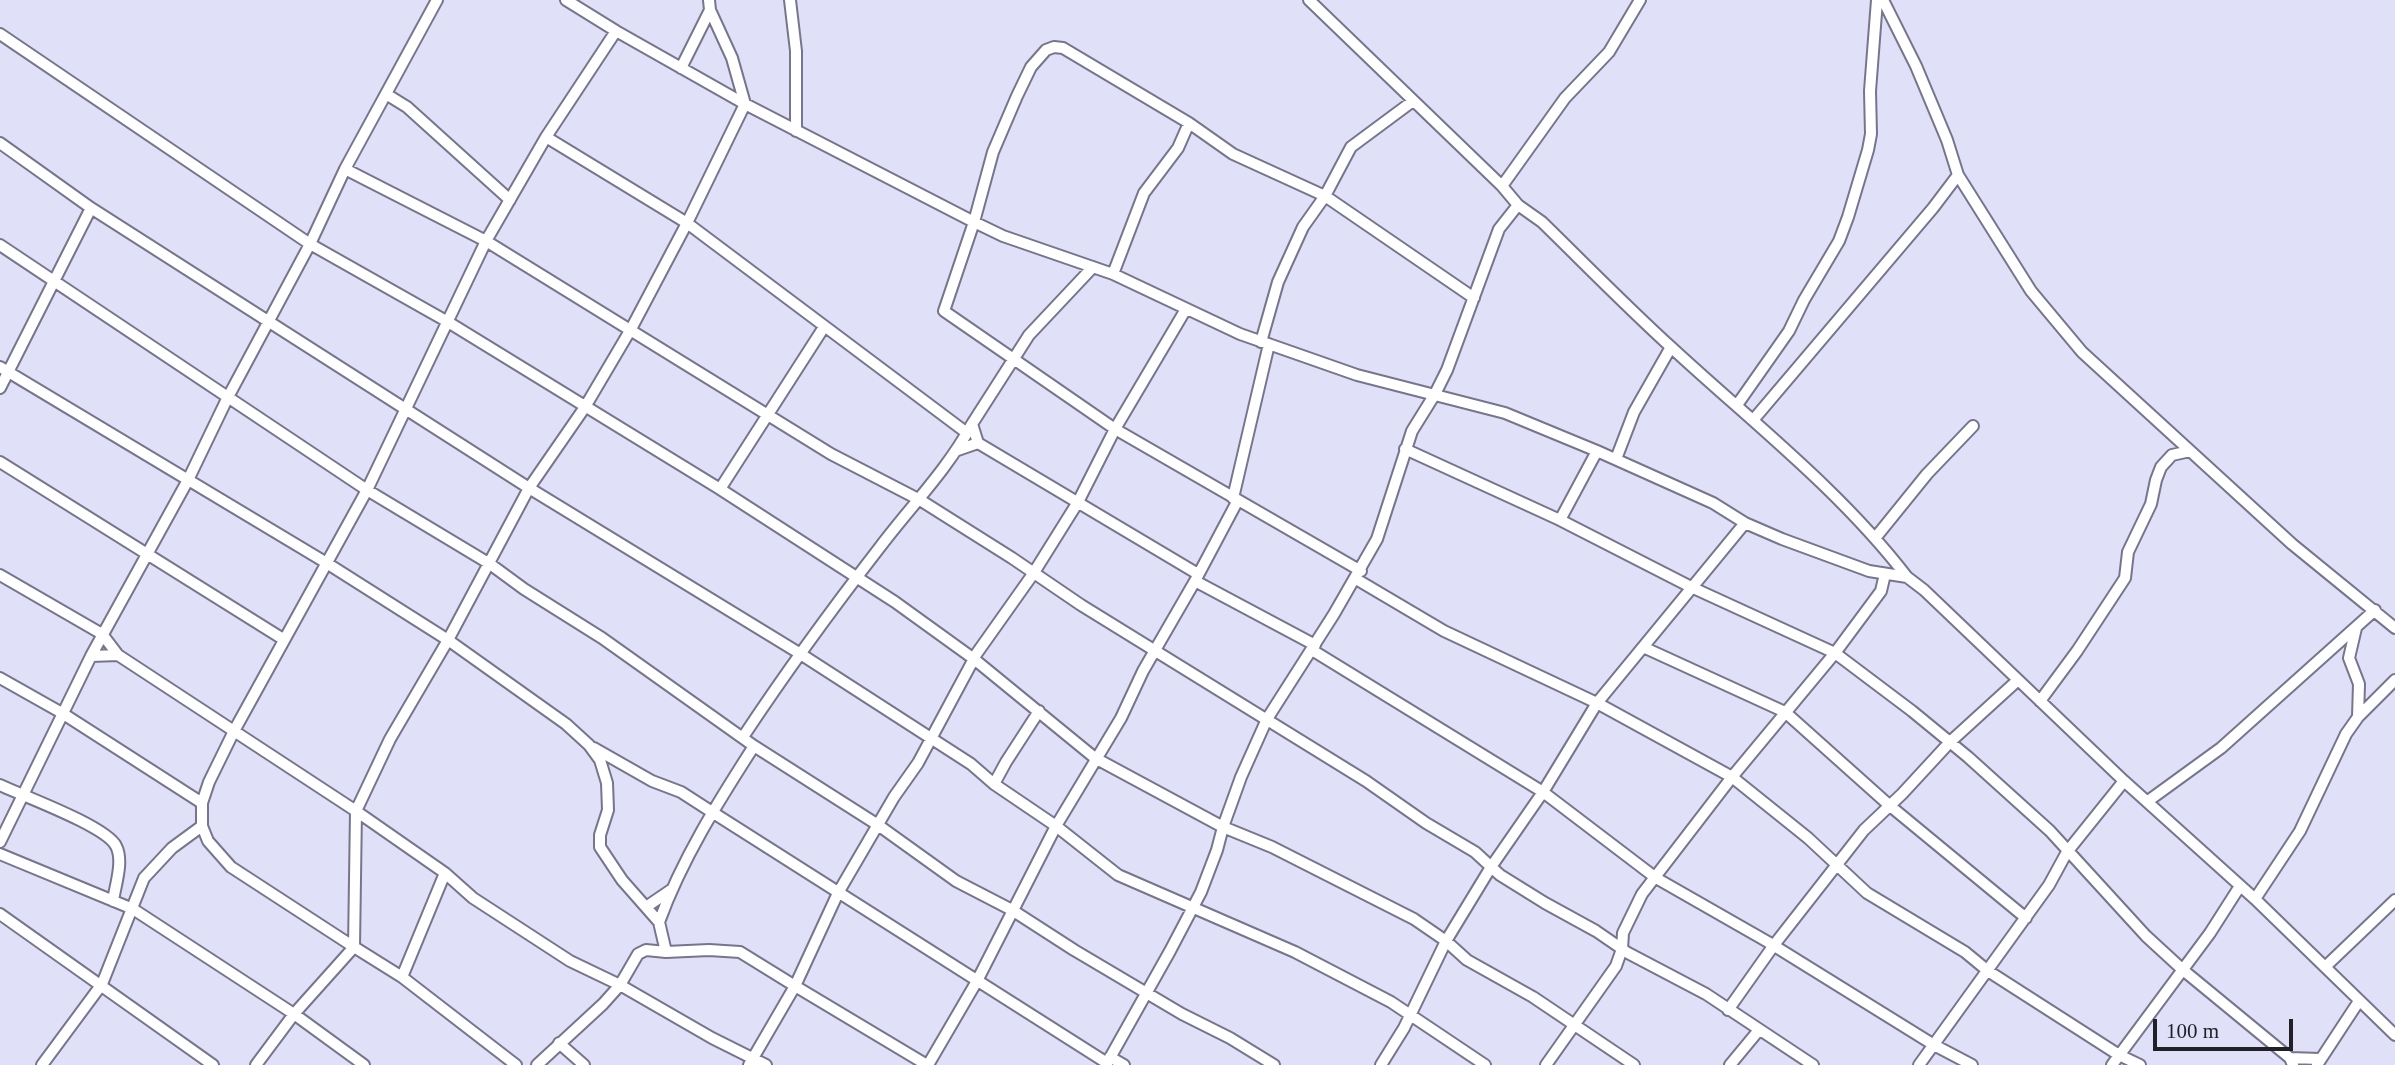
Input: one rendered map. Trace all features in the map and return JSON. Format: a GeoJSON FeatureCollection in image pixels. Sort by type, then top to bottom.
{"type":"FeatureCollection","features":[{"type":"Feature","properties":{"kind":"street"},"geometry":{"type":"LineString","coordinates":[[0,842],[90,656],[188,481],[227,399],[310,244],[345,169],[437,0]]}},
{"type":"Feature","properties":{"kind":"street"},"geometry":{"type":"LineString","coordinates":[[566,0],[616,32],[745,104],[1003,236],[1113,274],[1265,343],[1357,375],[1505,413],[1713,503],[1745,523],[1869,571],[1907,577]]}},
{"type":"Feature","properties":{"kind":"street"},"geometry":{"type":"LineString","coordinates":[[790,0],[796,51],[796,131]]}},
{"type":"Feature","properties":{"kind":"street"},"geometry":{"type":"LineString","coordinates":[[1309,0],[1502,186],[1518,205],[1542,222],[1671,348],[1754,419],[1876,537],[1907,577],[1924,590],[2124,781],[2255,899],[2393,1031]]}},
{"type":"Feature","properties":{"kind":"street"},"geometry":{"type":"LineString","coordinates":[[1502,186],[1565,98],[1609,52],[1640,0]]}},
{"type":"Feature","properties":{"kind":"street"},"geometry":{"type":"LineString","coordinates":[[1737,405],[1789,331],[1804,300],[1839,242],[1848,217],[1871,134],[1870,91],[1877,0]]}},
{"type":"Feature","properties":{"kind":"street"},"geometry":{"type":"LineString","coordinates":[[1883,0],[1916,66],[1958,175],[2031,291],[2082,352],[2190,452],[2292,544],[2395,628]]}},
{"type":"Feature","properties":{"kind":"street"},"geometry":{"type":"LineString","coordinates":[[681,68],[710,5]]}},
{"type":"Feature","properties":{"kind":"street"},"geometry":{"type":"LineString","coordinates":[[256,1065],[294,1014],[354,947],[356,811],[390,739],[490,564],[529,488],[585,407],[631,329],[745,104],[732,58],[710,5]]}},
{"type":"Feature","properties":{"kind":"street"},"geometry":{"type":"LineString","coordinates":[[516,1065],[402,977],[231,867],[208,841],[202,826],[202,803],[209,782],[234,731],[366,489],[486,241],[545,137],[616,32]]}},
{"type":"Feature","properties":{"kind":"street"},"geometry":{"type":"LineString","coordinates":[[0,34],[310,244],[448,322],[720,489],[895,602],[974,659],[1095,758],[1223,827],[1272,847],[1414,919],[1446,941],[1467,960],[1533,997],[1634,1065]]}},
{"type":"Feature","properties":{"kind":"street"},"geometry":{"type":"LineString","coordinates":[[1474,298],[1325,196],[1233,154],[1189,123],[1063,48],[1054,47],[1046,50],[1031,67],[993,152],[974,222],[944,310],[1115,429],[1235,499],[1444,631],[1597,703],[1732,777],[1808,838],[1836,867],[1867,893],[1965,952],[1988,971],[2119,1055],[2140,1065]]}},
{"type":"Feature","properties":{"kind":"street"},"geometry":{"type":"LineString","coordinates":[[386,94],[407,107],[510,200]]}},
{"type":"Feature","properties":{"kind":"street"},"geometry":{"type":"LineString","coordinates":[[537,1065],[603,1004],[620,985],[638,954],[646,950],[709,950],[740,952],[927,1065],[977,981],[1056,826],[1126,708],[1235,499],[1278,282],[1303,227],[1325,196],[1351,147],[1413,101]]}},
{"type":"Feature","properties":{"kind":"street"},"geometry":{"type":"LineString","coordinates":[[1113,274],[1144,193],[1178,148],[1189,123]]}},
{"type":"Feature","properties":{"kind":"street"},"geometry":{"type":"LineString","coordinates":[[545,137],[687,223],[824,327],[970,428],[978,443],[1078,502],[1543,792],[1656,878],[1774,945],[1934,1045],[1972,1065]]}},
{"type":"Feature","properties":{"kind":"street"},"geometry":{"type":"LineString","coordinates":[[0,143],[91,208],[529,488],[799,653],[971,764],[994,784],[1056,826],[1118,875],[1295,952],[1391,1002],[1485,1065]]}},
{"type":"Feature","properties":{"kind":"street"},"geometry":{"type":"LineString","coordinates":[[345,169],[486,241],[831,454],[920,500],[1290,736],[1366,781],[1426,823],[1475,852],[1491,867],[1545,903],[1706,994],[1813,1065]]}},
{"type":"Feature","properties":{"kind":"street"},"geometry":{"type":"LineString","coordinates":[[1754,419],[1934,208],[1958,175]]}},
{"type":"Feature","properties":{"kind":"street"},"geometry":{"type":"LineString","coordinates":[[1108,1062],[1194,906],[1217,850],[1241,777],[1267,719],[1314,648],[1377,539],[1412,431],[1435,394],[1499,229],[1518,205]]}},
{"type":"Feature","properties":{"kind":"street"},"geometry":{"type":"LineString","coordinates":[[0,388],[4,370],[91,208]]}},
{"type":"Feature","properties":{"kind":"street"},"geometry":{"type":"LineString","coordinates":[[0,245],[54,279],[227,399],[366,489],[490,564],[524,589],[602,638],[754,746],[878,825],[956,881],[1012,910],[1147,993],[1274,1065]]}},
{"type":"Feature","properties":{"kind":"street"},"geometry":{"type":"LineString","coordinates":[[743,737],[799,653],[958,450],[1041,320],[1093,267]]}},
{"type":"Feature","properties":{"kind":"street"},"geometry":{"type":"LineString","coordinates":[[751,1061],[795,986],[838,893],[918,763],[974,659],[1033,574],[1078,502],[1115,429],[1186,309]]}},
{"type":"Feature","properties":{"kind":"street"},"geometry":{"type":"LineString","coordinates":[[720,489],[824,327]]}},
{"type":"Feature","properties":{"kind":"street"},"geometry":{"type":"LineString","coordinates":[[1616,459],[1634,412],[1671,348]]}},
{"type":"Feature","properties":{"kind":"street"},"geometry":{"type":"LineString","coordinates":[[4,370],[325,562],[447,640],[566,724],[589,745],[600,760],[607,783],[608,810],[600,835],[600,847],[616,872],[659,922],[666,952]]}},
{"type":"Feature","properties":{"kind":"street"},"geometry":{"type":"LineString","coordinates":[[1876,537],[1927,474],[1973,426]]}},
{"type":"Feature","properties":{"kind":"street"},"geometry":{"type":"LineString","coordinates":[[958,450],[978,443]]}},
{"type":"Feature","properties":{"kind":"street"},"geometry":{"type":"LineString","coordinates":[[1405,449],[1560,520],[1691,587],[1835,653],[1950,742],[2050,831],[2146,936],[2292,1061],[2318,1062],[2359,1001]]}},
{"type":"Feature","properties":{"kind":"street"},"geometry":{"type":"LineString","coordinates":[[1560,520],[1597,451]]}},
{"type":"Feature","properties":{"kind":"street"},"geometry":{"type":"LineString","coordinates":[[2040,701],[2125,578],[2128,552],[2151,504],[2161,467],[2172,455],[2190,452]]}},
{"type":"Feature","properties":{"kind":"street"},"geometry":{"type":"LineString","coordinates":[[0,462],[283,639]]}},
{"type":"Feature","properties":{"kind":"street"},"geometry":{"type":"LineString","coordinates":[[1381,1065],[1410,1015],[1446,941],[1597,703],[1745,523]]}},
{"type":"Feature","properties":{"kind":"street"},"geometry":{"type":"LineString","coordinates":[[1546,1065],[1616,966],[1622,948],[1623,933],[1642,894],[1784,712],[1835,653],[1881,592],[1885,574]]}},
{"type":"Feature","properties":{"kind":"street"},"geometry":{"type":"LineString","coordinates":[[0,575],[102,634],[118,655],[356,811],[445,873],[473,898],[547,947],[620,985],[751,1061],[766,1065]]}},
{"type":"Feature","properties":{"kind":"street"},"geometry":{"type":"LineString","coordinates":[[2148,801],[2221,748],[2375,610]]}},
{"type":"Feature","properties":{"kind":"street"},"geometry":{"type":"LineString","coordinates":[[2356,628],[2349,658],[2359,684],[2358,717]]}},
{"type":"Feature","properties":{"kind":"street"},"geometry":{"type":"LineString","coordinates":[[1643,647],[1784,712],[1889,805],[2025,918]]}},
{"type":"Feature","properties":{"kind":"street"},"geometry":{"type":"LineString","coordinates":[[90,656],[118,655]]}},
{"type":"Feature","properties":{"kind":"street"},"geometry":{"type":"LineString","coordinates":[[0,678],[62,713],[202,803]]}},
{"type":"Feature","properties":{"kind":"street"},"geometry":{"type":"LineString","coordinates":[[1728,1010],[1774,945],[1864,830],[1950,742],[2018,680]]}},
{"type":"Feature","properties":{"kind":"street"},"geometry":{"type":"LineString","coordinates":[[2255,899],[2300,831],[2336,751],[2358,717],[2395,680]]}},
{"type":"Feature","properties":{"kind":"street"},"geometry":{"type":"LineString","coordinates":[[994,784],[1039,711]]}},
{"type":"Feature","properties":{"kind":"street"},"geometry":{"type":"LineString","coordinates":[[589,745],[652,781],[681,792],[1108,1062],[1124,1065]]}},
{"type":"Feature","properties":{"kind":"street"},"geometry":{"type":"LineString","coordinates":[[659,922],[671,890],[712,812],[754,746]]}},
{"type":"Feature","properties":{"kind":"street"},"geometry":{"type":"LineString","coordinates":[[1919,1065],[2049,885],[2067,852],[2124,781]]}},
{"type":"Feature","properties":{"kind":"street"},"geometry":{"type":"LineString","coordinates":[[0,785],[50,806],[105,835],[116,846],[119,859],[113,901]]}},
{"type":"Feature","properties":{"kind":"street"},"geometry":{"type":"LineString","coordinates":[[42,1065],[102,984],[144,878],[172,848],[202,826]]}},
{"type":"Feature","properties":{"kind":"street"},"geometry":{"type":"LineString","coordinates":[[0,853],[133,909],[294,1014],[365,1065]]}},
{"type":"Feature","properties":{"kind":"street"},"geometry":{"type":"LineString","coordinates":[[402,977],[445,873]]}},
{"type":"Feature","properties":{"kind":"street"},"geometry":{"type":"LineString","coordinates":[[2112,1065],[2183,970],[2240,886]]}},
{"type":"Feature","properties":{"kind":"street"},"geometry":{"type":"LineString","coordinates":[[646,907],[671,890]]}},
{"type":"Feature","properties":{"kind":"street"},"geometry":{"type":"LineString","coordinates":[[2325,967],[2395,900]]}},
{"type":"Feature","properties":{"kind":"street"},"geometry":{"type":"LineString","coordinates":[[0,914],[214,1065]]}},
{"type":"Feature","properties":{"kind":"street"},"geometry":{"type":"LineString","coordinates":[[1730,1065],[1759,1030]]}},
{"type":"Feature","properties":{"kind":"street"},"geometry":{"type":"LineString","coordinates":[[559,1044],[584,1065]]}}]}
